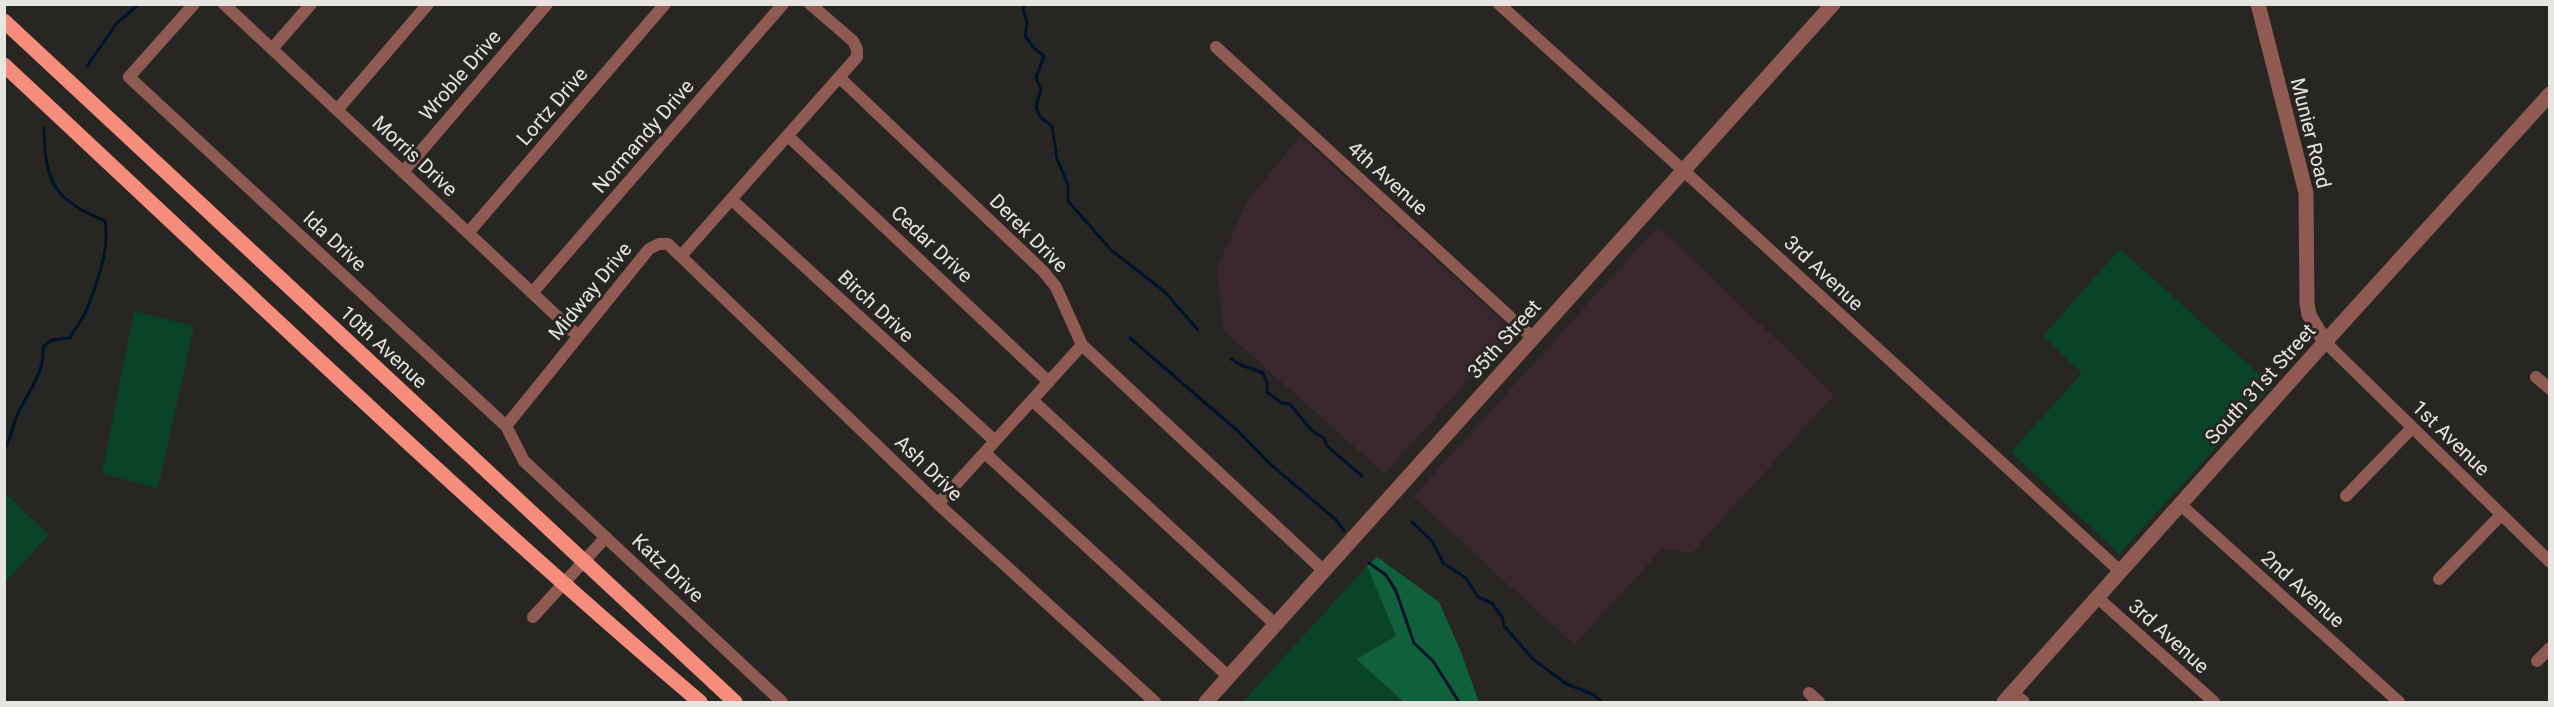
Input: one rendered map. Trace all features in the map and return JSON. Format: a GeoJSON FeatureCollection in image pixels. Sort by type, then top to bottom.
{"type":"FeatureCollection","features":[{"type":"Feature","properties":{"kind":"main road","name":"10th Avenue"},"geometry":{"type":"LineString","coordinates":[[4,21],[735,702]]}},
{"type":"Feature","properties":{"kind":"main road"},"geometry":{"type":"LineString","coordinates":[[4,65],[564,583],[700,702]]}},
{"type":"Feature","properties":{"kind":"street","name":"Ida Drive"},"geometry":{"type":"LineString","coordinates":[[194,4],[129,77],[506,426]]}},
{"type":"Feature","properties":{"kind":"street","name":"Morris Drive"},"geometry":{"type":"LineString","coordinates":[[224,4],[578,336]]}},
{"type":"Feature","properties":{"kind":"street"},"geometry":{"type":"LineString","coordinates":[[272,49],[311,4]]}},
{"type":"Feature","properties":{"kind":"street"},"geometry":{"type":"LineString","coordinates":[[337,110],[428,4]]}},
{"type":"Feature","properties":{"kind":"street","name":"Wroble Drive"},"geometry":{"type":"LineString","coordinates":[[403,172],[547,4]]}},
{"type":"Feature","properties":{"kind":"street","name":"Lortz Drive"},"geometry":{"type":"LineString","coordinates":[[468,232],[665,4]]}},
{"type":"Feature","properties":{"kind":"street","name":"Normandy Drive"},"geometry":{"type":"LineString","coordinates":[[532,293],[783,4]]}},
{"type":"Feature","properties":{"kind":"street"},"geometry":{"type":"LineString","coordinates":[[681,256],[840,78],[856,57],[857,49],[853,41],[810,4]]}},
{"type":"Feature","properties":{"kind":"street","name":"3rd Avenue"},"geometry":{"type":"LineString","coordinates":[[1499,4],[2121,572]]}},
{"type":"Feature","properties":{"kind":"street","name":"35th Street"},"geometry":{"type":"LineString","coordinates":[[1206,702],[1833,4]]}},
{"type":"Feature","properties":{"kind":"street","name":"Munier Road"},"geometry":{"type":"LineString","coordinates":[[2258,4],[2306,193],[2309,315],[2325,342]]}},
{"type":"Feature","properties":{"kind":"street","name":"4th Avenue"},"geometry":{"type":"LineString","coordinates":[[1216,47],[1533,338]]}},
{"type":"Feature","properties":{"kind":"street","name":"Derek Drive"},"geometry":{"type":"LineString","coordinates":[[840,78],[1043,271],[1056,287],[1082,345],[1324,571]]}},
{"type":"Feature","properties":{"kind":"street","name":"South 31st Street"},"geometry":{"type":"LineString","coordinates":[[2014,699],[2121,572],[2325,342],[2550,94]]}},
{"type":"Feature","properties":{"kind":"street","name":"Cedar Drive"},"geometry":{"type":"LineString","coordinates":[[788,136],[1049,382]]}},
{"type":"Feature","properties":{"kind":"street","name":"Birch Drive"},"geometry":{"type":"LineString","coordinates":[[731,199],[995,441]]}},
{"type":"Feature","properties":{"kind":"street","name":"Midway Drive"},"geometry":{"type":"LineString","coordinates":[[506,426],[649,249],[659,244],[668,244],[681,256]]}},
{"type":"Feature","properties":{"kind":"street","name":"Ash Drive"},"geometry":{"type":"LineString","coordinates":[[681,256],[938,504],[1155,702]]}},
{"type":"Feature","properties":{"kind":"street","name":"1st Avenue"},"geometry":{"type":"LineString","coordinates":[[2325,342],[2550,562]]}},
{"type":"Feature","properties":{"kind":"street"},"geometry":{"type":"LineString","coordinates":[[938,504],[1082,345]]}},
{"type":"Feature","properties":{"kind":"street"},"geometry":{"type":"LineString","coordinates":[[2536,377],[2550,389]]}},
{"type":"Feature","properties":{"kind":"street"},"geometry":{"type":"LineString","coordinates":[[1032,400],[1276,625]]}},
{"type":"Feature","properties":{"kind":"street"},"geometry":{"type":"LineString","coordinates":[[506,426],[524,460],[606,537]]}},
{"type":"Feature","properties":{"kind":"street"},"geometry":{"type":"LineString","coordinates":[[2346,496],[2412,428]]}},
{"type":"Feature","properties":{"kind":"street"},"geometry":{"type":"LineString","coordinates":[[985,453],[1229,677]]}},
{"type":"Feature","properties":{"kind":"street","name":"2nd Avenue"},"geometry":{"type":"LineString","coordinates":[[2181,505],[2399,702]]}},
{"type":"Feature","properties":{"kind":"street"},"geometry":{"type":"LineString","coordinates":[[2439,579],[2501,515]]}},
{"type":"Feature","properties":{"kind":"street","name":"Katz Drive"},"geometry":{"type":"LineString","coordinates":[[533,617],[606,537],[782,702]]}},
{"type":"Feature","properties":{"kind":"street","name":"3rd Avenue"},"geometry":{"type":"LineString","coordinates":[[2098,598],[2214,702]]}},
{"type":"Feature","properties":{"kind":"street"},"geometry":{"type":"LineString","coordinates":[[2537,661],[2550,648]]}},
{"type":"Feature","properties":{"kind":"street"},"geometry":{"type":"LineString","coordinates":[[1809,693],[1819,702]]}},
{"type":"Feature","properties":{"kind":"shaded area"},"geometry":{"type":"Polygon","coordinates":[[[1300,136],[1512,330],[1385,474],[1223,330],[1217,267],[1248,200],[1300,136]]]}},
{"type":"Feature","properties":{"kind":"shaded area"},"geometry":{"type":"Polygon","coordinates":[[[1658,226],[1834,395],[1692,553],[1662,549],[1574,645],[1413,497],[1658,226]]]}},
{"type":"Feature","properties":{"kind":"green space"},"geometry":{"type":"Polygon","coordinates":[[[2120,249],[2272,386],[2119,554],[2011,452],[2082,373],[2043,336],[2120,249]]]}},
{"type":"Feature","properties":{"kind":"green space"},"geometry":{"type":"Polygon","coordinates":[[[134,311],[194,326],[158,488],[102,474],[134,311]]]}},
{"type":"Feature","properties":{"kind":"green space"},"geometry":{"type":"Polygon","coordinates":[[[5,493],[49,535],[4,582],[5,493]]]}},
{"type":"Feature","properties":{"kind":"green space"},"geometry":{"type":"Polygon","coordinates":[[[1377,557],[1439,602],[1461,652],[1479,702],[1404,702],[1356,659],[1396,636],[1367,566],[1377,557]]]}},
{"type":"Feature","properties":{"kind":"green space"},"geometry":{"type":"Polygon","coordinates":[[[1367,566],[1396,636],[1356,659],[1404,702],[1243,702],[1367,566]]]}},
{"type":"Feature","properties":{"kind":"waterway"},"geometry":{"type":"LineString","coordinates":[[87,66],[117,23],[139,4]]}},
{"type":"Feature","properties":{"kind":"waterway"},"geometry":{"type":"LineString","coordinates":[[1025,4],[1023,9],[1027,22],[1025,36],[1044,56],[1036,78],[1041,90],[1036,106],[1040,117],[1052,126],[1057,159],[1068,185],[1068,201],[1112,251],[1164,291],[1198,330]]}},
{"type":"Feature","properties":{"kind":"waterway"},"geometry":{"type":"LineString","coordinates":[[4,449],[20,409],[38,375],[43,347],[52,340],[70,338],[85,313],[98,277],[106,243],[105,221],[74,205],[64,197],[50,176],[44,128]]}},
{"type":"Feature","properties":{"kind":"waterway"},"geometry":{"type":"LineString","coordinates":[[1130,338],[1239,432],[1268,462],[1336,520],[1344,531]]}},
{"type":"Feature","properties":{"kind":"waterway"},"geometry":{"type":"LineString","coordinates":[[1231,359],[1263,373],[1267,383],[1267,392],[1282,403],[1290,404],[1312,431],[1324,438],[1327,446],[1362,476]]}},
{"type":"Feature","properties":{"kind":"waterway"},"geometry":{"type":"LineString","coordinates":[[1412,522],[1432,541],[1443,563],[1466,578],[1478,597],[1492,603],[1502,617],[1504,626],[1533,659],[1565,683],[1594,695],[1602,702]]}},
{"type":"Feature","properties":{"kind":"waterway"},"geometry":{"type":"LineString","coordinates":[[1369,563],[1386,575],[1396,591],[1414,643],[1433,661],[1459,702]]}}]}
